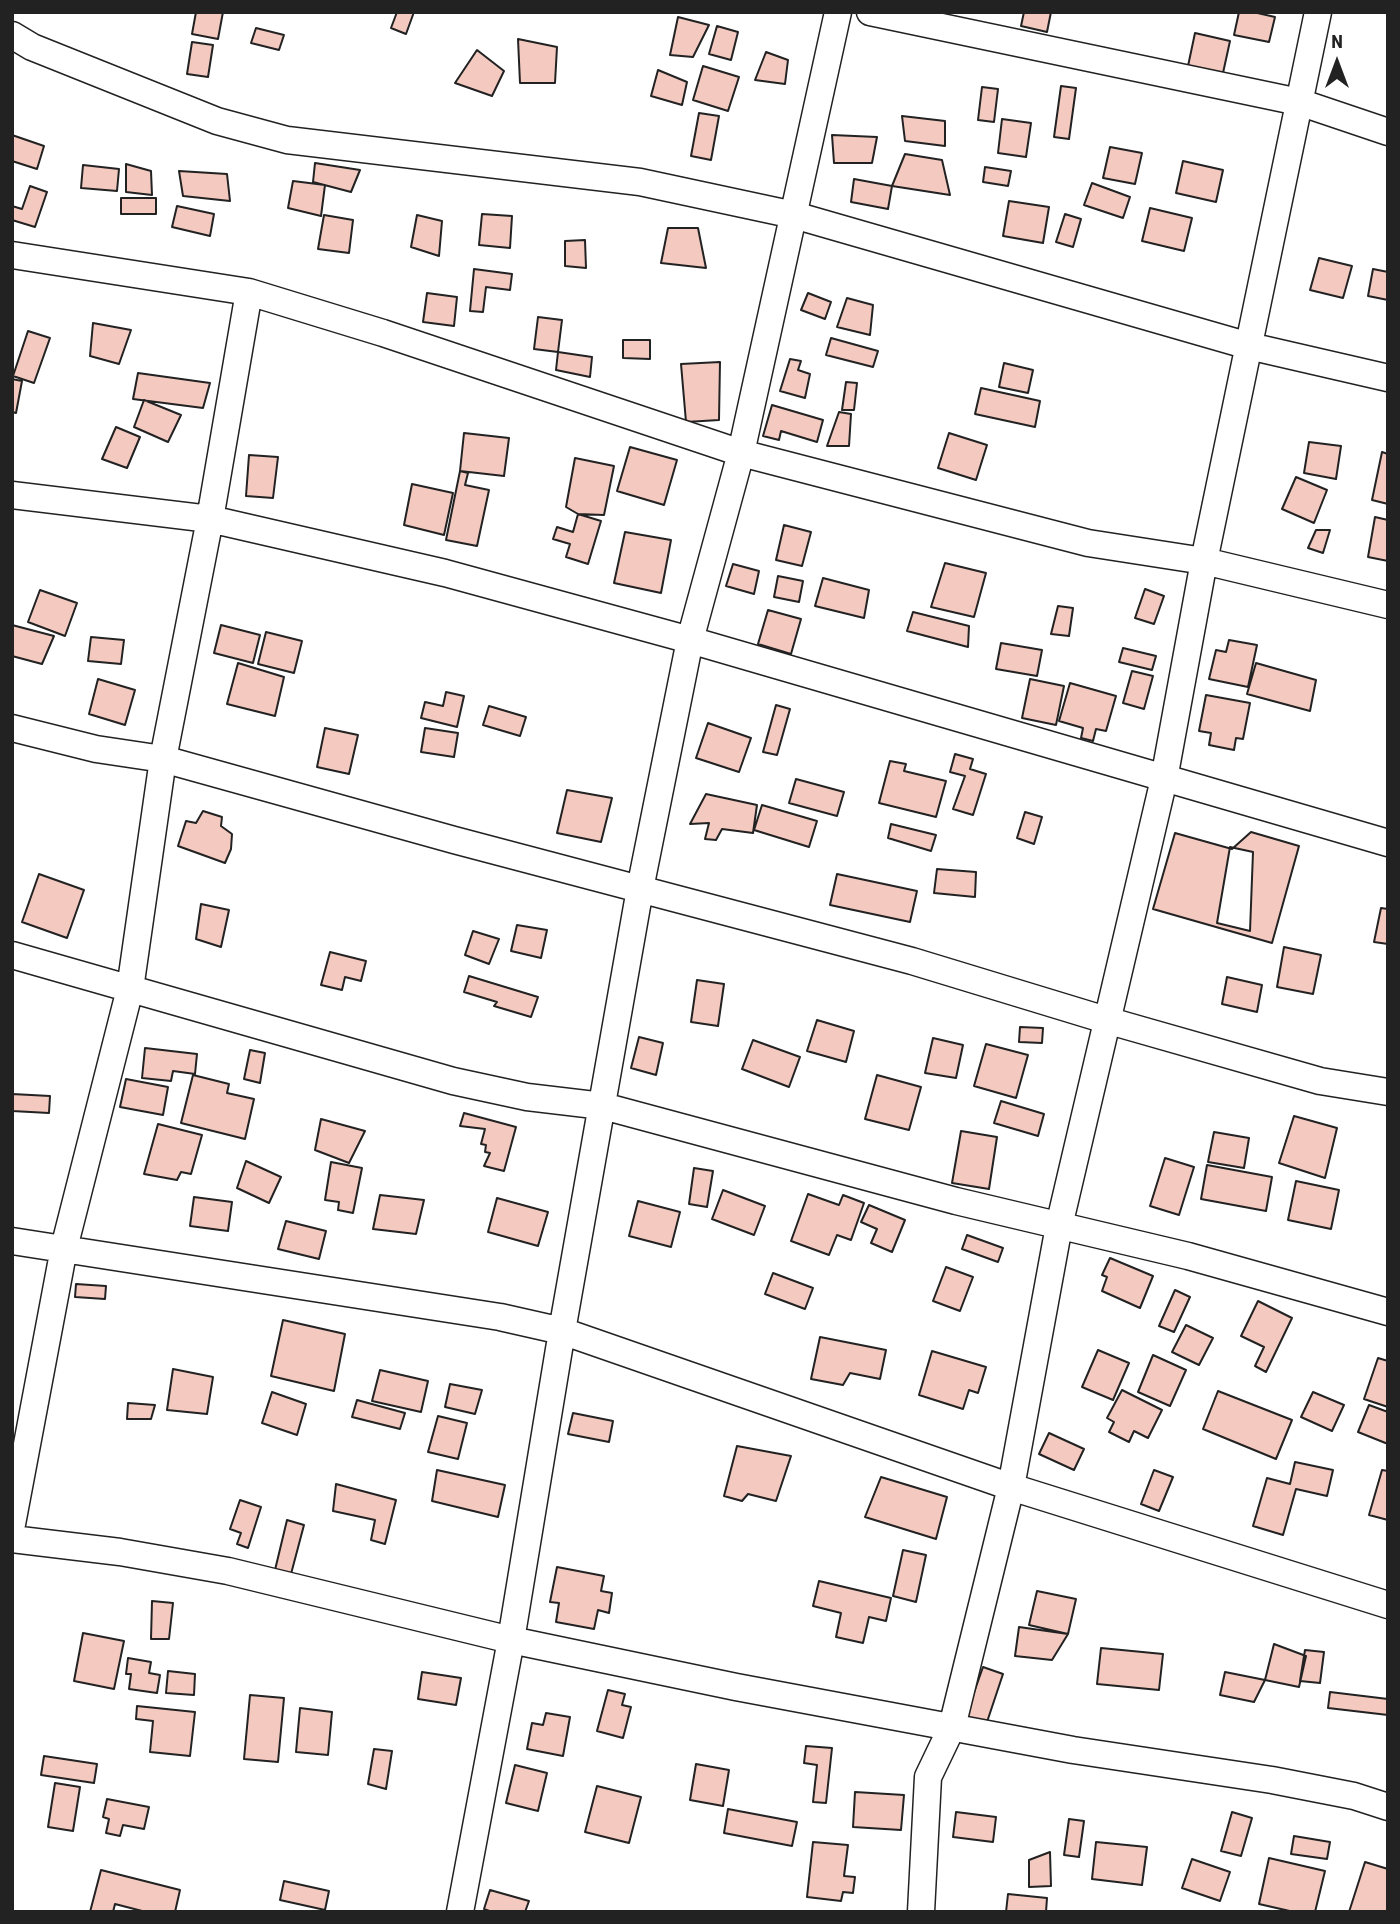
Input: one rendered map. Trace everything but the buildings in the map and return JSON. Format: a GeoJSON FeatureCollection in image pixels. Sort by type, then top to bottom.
{"type":"FeatureCollection","features":[{"type":"Feature","properties":{"kind":"street"},"geometry":{"type":"LineString","coordinates":[[460,1912],[511,1640],[640,889],[690,640],[741,453],[838,12]]}},
{"type":"Feature","properties":{"kind":"street"},"geometry":{"type":"LineString","coordinates":[[870,12],[1298,102],[1388,132]]}},
{"type":"Feature","properties":{"kind":"street"},"geometry":{"type":"LineString","coordinates":[[921,1912],[928,1777],[952,1727],[1011,1487],[1059,1226],[1164,779],[1204,561],[1318,12]]}},
{"type":"Feature","properties":{"kind":"street"},"geometry":{"type":"LineString","coordinates":[[12,35],[32,47],[217,121],[287,140],[615,178],[794,215],[1249,346],[1388,378]]}},
{"type":"Feature","properties":{"kind":"street"},"geometry":{"type":"LineString","coordinates":[[12,255],[249,292],[383,333],[741,453],[1088,543],[1204,561],[1388,605]]}},
{"type":"Feature","properties":{"kind":"street"},"geometry":{"type":"LineString","coordinates":[[12,1524],[64,1248],[130,989],[163,759],[210,519],[249,292]]}},
{"type":"Feature","properties":{"kind":"street"},"geometry":{"type":"LineString","coordinates":[[12,495],[210,519],[444,573],[690,640],[1388,843]]}},
{"type":"Feature","properties":{"kind":"street"},"geometry":{"type":"LineString","coordinates":[[12,728],[96,749],[163,759],[912,961],[1320,1081],[1388,1092]]}},
{"type":"Feature","properties":{"kind":"street"},"geometry":{"type":"LineString","coordinates":[[12,955],[453,1081],[527,1097],[603,1106],[956,1201],[1188,1256],[1388,1312]]}},
{"type":"Feature","properties":{"kind":"street"},"geometry":{"type":"LineString","coordinates":[[12,1241],[500,1317],[562,1331],[1011,1487],[1388,1605]]}},
{"type":"Feature","properties":{"kind":"street"},"geometry":{"type":"LineString","coordinates":[[12,1539],[120,1552],[228,1571],[511,1640],[736,1687],[1073,1750],[1272,1780],[1354,1796],[1388,1807]]}}]}
